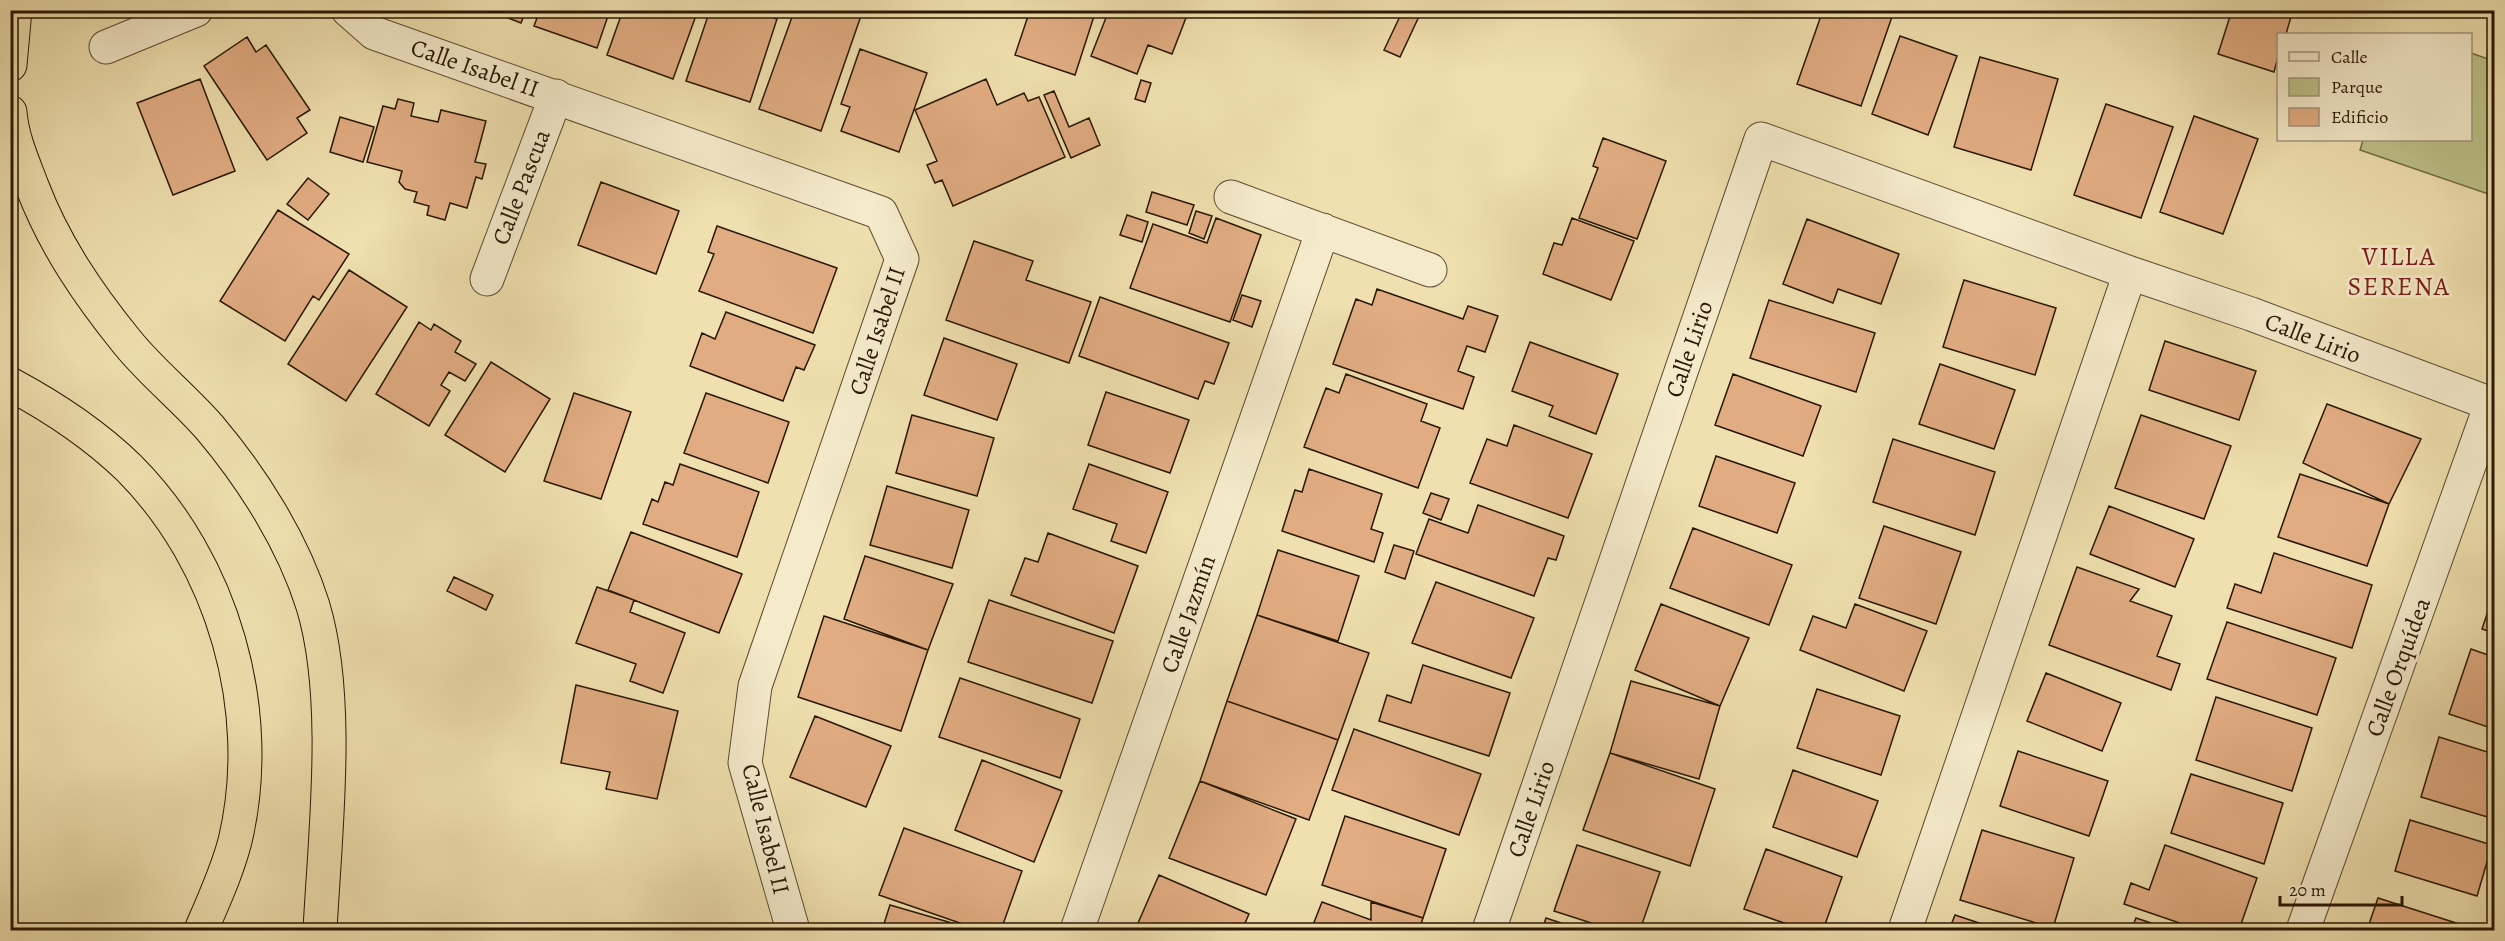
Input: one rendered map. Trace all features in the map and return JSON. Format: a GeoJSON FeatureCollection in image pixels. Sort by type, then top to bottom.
{"type":"FeatureCollection","features":[{"type":"Feature","properties":{"kind":"highway"},"geometry":{"type":"LineString","coordinates":[[10,65],[15,10]]}},
{"type":"Feature","properties":{"kind":"highway"},"geometry":{"type":"LineString","coordinates":[[10,112],[11,127],[22,160],[62,254],[129,344],[209,428],[244,472],[280,532],[313,606],[326,685],[328,762],[320,930]]}},
{"type":"Feature","properties":{"kind":"highway"},"geometry":{"type":"LineString","coordinates":[[10,384],[85,430],[129,468],[162,506],[180,534],[218,606],[238,679],[246,735],[235,841],[201,930]]}},
{"type":"Feature","properties":{"kind":"street"},"geometry":{"type":"LineString","coordinates":[[106,47],[196,10]]}},
{"type":"Feature","properties":{"kind":"street","name":"Calle Isabel II"},"geometry":{"type":"LineString","coordinates":[[348,10],[374,33],[880,213],[902,259],[755,686],[745,763],[793,930]]}},
{"type":"Feature","properties":{"kind":"street","name":"Calle Pascua"},"geometry":{"type":"LineString","coordinates":[[487,279],[556,96]]}},
{"type":"Feature","properties":{"kind":"street","name":"Calle Lirio"},"geometry":{"type":"LineString","coordinates":[[1489,930],[1761,139],[2130,273],[2251,314],[2493,404]]}},
{"type":"Feature","properties":{"kind":"street"},"geometry":{"type":"LineString","coordinates":[[1231,198],[1430,270]]}},
{"type":"Feature","properties":{"kind":"street","name":"Calle Jazmín"},"geometry":{"type":"LineString","coordinates":[[1077,930],[1323,230]]}},
{"type":"Feature","properties":{"kind":"street"},"geometry":{"type":"LineString","coordinates":[[1905,930],[2130,273]]}},
{"type":"Feature","properties":{"kind":"street","name":"Calle Orquídea"},"geometry":{"type":"LineString","coordinates":[[2303,930],[2493,404]]}},
{"type":"Feature","properties":{"kind":"green space"},"geometry":{"type":"Polygon","coordinates":[[[2472,53],[2494,61],[2494,196],[2360,150],[2363,141],[2472,141],[2472,53]]]}},
{"type":"Feature","properties":{"kind":"building"},"geometry":{"type":"Polygon","coordinates":[[[488,10],[526,10],[521,23],[488,10]]]}},
{"type":"Feature","properties":{"kind":"building"},"geometry":{"type":"Polygon","coordinates":[[[540,10],[610,10],[597,48],[534,26],[540,10]]]}},
{"type":"Feature","properties":{"kind":"building"},"geometry":{"type":"Polygon","coordinates":[[[623,10],[698,10],[673,79],[607,55],[623,10]]]}},
{"type":"Feature","properties":{"kind":"building"},"geometry":{"type":"Polygon","coordinates":[[[710,10],[751,10],[777,19],[750,102],[686,81],[710,10]]]}},
{"type":"Feature","properties":{"kind":"building"},"geometry":{"type":"Polygon","coordinates":[[[785,10],[863,10],[821,131],[759,109],[792,17],[784,14],[785,10]]]}},
{"type":"Feature","properties":{"kind":"building"},"geometry":{"type":"Polygon","coordinates":[[[1030,10],[1096,10],[1075,75],[1015,55],[1030,10]]]}},
{"type":"Feature","properties":{"kind":"building"},"geometry":{"type":"Polygon","coordinates":[[[1109,10],[1189,10],[1172,54],[1148,45],[1137,74],[1091,56],[1109,10]]]}},
{"type":"Feature","properties":{"kind":"building"},"geometry":{"type":"Polygon","coordinates":[[[1403,10],[1422,10],[1400,57],[1384,50],[1403,10]]]}},
{"type":"Feature","properties":{"kind":"building"},"geometry":{"type":"Polygon","coordinates":[[[1823,10],[1894,11],[1861,106],[1797,84],[1823,10]]]}},
{"type":"Feature","properties":{"kind":"building"},"geometry":{"type":"Polygon","coordinates":[[[2232,10],[2293,10],[2286,33],[2277,33],[2277,61],[2274,72],[2218,54],[2232,10]]]}},
{"type":"Feature","properties":{"kind":"building"},"geometry":{"type":"Polygon","coordinates":[[[1900,36],[1957,56],[1928,135],[1872,114],[1900,36]]]}},
{"type":"Feature","properties":{"kind":"building"},"geometry":{"type":"Polygon","coordinates":[[[247,37],[256,52],[266,45],[310,110],[297,118],[307,133],[267,160],[204,66],[247,37]]]}},
{"type":"Feature","properties":{"kind":"building"},"geometry":{"type":"Polygon","coordinates":[[[860,49],[927,73],[899,152],[841,131],[850,107],[841,104],[860,49]]]}},
{"type":"Feature","properties":{"kind":"building"},"geometry":{"type":"Polygon","coordinates":[[[1980,57],[2058,79],[2031,170],[1954,147],[1980,57]]]}},
{"type":"Feature","properties":{"kind":"building"},"geometry":{"type":"Polygon","coordinates":[[[200,79],[235,171],[173,195],[137,103],[200,79]]]}},
{"type":"Feature","properties":{"kind":"building"},"geometry":{"type":"Polygon","coordinates":[[[986,79],[997,105],[1024,93],[1028,101],[1039,97],[1065,157],[953,206],[942,180],[935,183],[927,165],[937,161],[915,110],[986,79]]]}},
{"type":"Feature","properties":{"kind":"building"},"geometry":{"type":"Polygon","coordinates":[[[1141,80],[1151,83],[1145,102],[1135,99],[1141,80]]]}},
{"type":"Feature","properties":{"kind":"building"},"geometry":{"type":"Polygon","coordinates":[[[1054,91],[1069,127],[1089,118],[1100,145],[1071,158],[1044,95],[1054,91]]]}},
{"type":"Feature","properties":{"kind":"building"},"geometry":{"type":"Polygon","coordinates":[[[398,99],[414,103],[411,116],[438,122],[441,110],[486,121],[475,162],[486,164],[482,179],[476,177],[467,208],[450,203],[445,220],[427,215],[429,206],[414,202],[417,192],[405,189],[399,182],[402,171],[367,162],[383,106],[395,109],[398,99]]]}},
{"type":"Feature","properties":{"kind":"building"},"geometry":{"type":"Polygon","coordinates":[[[2106,104],[2173,127],[2141,218],[2074,195],[2106,104]]]}},
{"type":"Feature","properties":{"kind":"building"},"geometry":{"type":"Polygon","coordinates":[[[2194,116],[2258,139],[2223,234],[2160,212],[2194,116]]]}},
{"type":"Feature","properties":{"kind":"building"},"geometry":{"type":"Polygon","coordinates":[[[340,117],[374,127],[363,162],[330,152],[340,117]]]}},
{"type":"Feature","properties":{"kind":"building"},"geometry":{"type":"Polygon","coordinates":[[[1603,138],[1666,161],[1637,239],[1579,218],[1598,168],[1593,166],[1603,138]]]}},
{"type":"Feature","properties":{"kind":"building"},"geometry":{"type":"Polygon","coordinates":[[[308,178],[329,194],[308,220],[287,204],[308,178]]]}},
{"type":"Feature","properties":{"kind":"building"},"geometry":{"type":"Polygon","coordinates":[[[601,182],[679,211],[656,274],[578,245],[601,182]]]}},
{"type":"Feature","properties":{"kind":"building"},"geometry":{"type":"Polygon","coordinates":[[[1152,192],[1194,205],[1187,225],[1146,212],[1152,192]]]}},
{"type":"Feature","properties":{"kind":"building"},"geometry":{"type":"Polygon","coordinates":[[[278,210],[349,254],[319,300],[313,296],[285,341],[220,301],[278,210]]]}},
{"type":"Feature","properties":{"kind":"building"},"geometry":{"type":"Polygon","coordinates":[[[1196,211],[1212,216],[1204,239],[1189,233],[1196,211]]]}},
{"type":"Feature","properties":{"kind":"building"},"geometry":{"type":"Polygon","coordinates":[[[1127,215],[1148,222],[1142,242],[1120,235],[1127,215]]]}},
{"type":"Feature","properties":{"kind":"building"},"geometry":{"type":"Polygon","coordinates":[[[1216,218],[1261,235],[1230,322],[1130,288],[1153,224],[1207,243],[1216,218]]]}},
{"type":"Feature","properties":{"kind":"building"},"geometry":{"type":"Polygon","coordinates":[[[1572,218],[1634,241],[1611,300],[1543,274],[1554,243],[1562,245],[1572,218]]]}},
{"type":"Feature","properties":{"kind":"building"},"geometry":{"type":"Polygon","coordinates":[[[1807,219],[1899,254],[1881,304],[1838,289],[1833,303],[1783,284],[1807,219]]]}},
{"type":"Feature","properties":{"kind":"building"},"geometry":{"type":"Polygon","coordinates":[[[717,226],[837,268],[813,333],[699,291],[714,254],[708,252],[717,226]]]}},
{"type":"Feature","properties":{"kind":"building"},"geometry":{"type":"Polygon","coordinates":[[[974,241],[1033,261],[1026,280],[1091,302],[1069,363],[946,320],[974,241]]]}},
{"type":"Feature","properties":{"kind":"building"},"geometry":{"type":"Polygon","coordinates":[[[349,270],[407,307],[346,401],[288,364],[349,270]]]}},
{"type":"Feature","properties":{"kind":"building"},"geometry":{"type":"Polygon","coordinates":[[[1964,280],[2056,308],[2035,375],[1943,347],[1964,280]]]}},
{"type":"Feature","properties":{"kind":"building"},"geometry":{"type":"Polygon","coordinates":[[[1377,289],[1463,319],[1468,306],[1498,316],[1485,352],[1467,346],[1458,371],[1474,377],[1463,409],[1333,364],[1356,299],[1372,305],[1377,289]]]}},
{"type":"Feature","properties":{"kind":"building"},"geometry":{"type":"Polygon","coordinates":[[[1242,295],[1261,301],[1252,327],[1233,320],[1242,295]]]}},
{"type":"Feature","properties":{"kind":"building"},"geometry":{"type":"Polygon","coordinates":[[[1100,297],[1229,343],[1214,384],[1205,381],[1198,399],[1079,356],[1100,297]]]}},
{"type":"Feature","properties":{"kind":"building"},"geometry":{"type":"Polygon","coordinates":[[[1769,300],[1875,333],[1856,392],[1750,358],[1769,300]]]}},
{"type":"Feature","properties":{"kind":"building"},"geometry":{"type":"Polygon","coordinates":[[[726,312],[815,345],[804,370],[796,367],[783,401],[690,366],[702,333],[715,339],[726,312]]]}},
{"type":"Feature","properties":{"kind":"building"},"geometry":{"type":"Polygon","coordinates":[[[419,322],[431,330],[434,324],[461,341],[455,352],[476,364],[465,381],[449,372],[441,385],[450,391],[429,426],[376,394],[419,322]]]}},
{"type":"Feature","properties":{"kind":"building"},"geometry":{"type":"Polygon","coordinates":[[[944,338],[1017,364],[997,420],[924,395],[944,338]]]}},
{"type":"Feature","properties":{"kind":"building"},"geometry":{"type":"Polygon","coordinates":[[[2165,341],[2256,371],[2239,420],[2149,390],[2165,341]]]}},
{"type":"Feature","properties":{"kind":"building"},"geometry":{"type":"Polygon","coordinates":[[[1530,342],[1618,374],[1596,434],[1549,416],[1553,406],[1512,391],[1530,342]]]}},
{"type":"Feature","properties":{"kind":"building"},"geometry":{"type":"Polygon","coordinates":[[[491,362],[550,399],[505,472],[445,435],[491,362]]]}},
{"type":"Feature","properties":{"kind":"building"},"geometry":{"type":"Polygon","coordinates":[[[1940,364],[2015,390],[1994,449],[1919,424],[1940,364]]]}},
{"type":"Feature","properties":{"kind":"building"},"geometry":{"type":"Polygon","coordinates":[[[1346,374],[1427,404],[1421,421],[1440,428],[1418,488],[1304,447],[1326,388],[1339,393],[1346,374]]]}},
{"type":"Feature","properties":{"kind":"building"},"geometry":{"type":"Polygon","coordinates":[[[1733,374],[1821,406],[1803,456],[1715,425],[1733,374]]]}},
{"type":"Feature","properties":{"kind":"building"},"geometry":{"type":"Polygon","coordinates":[[[1106,392],[1189,420],[1170,473],[1088,445],[1106,392]]]}},
{"type":"Feature","properties":{"kind":"building"},"geometry":{"type":"Polygon","coordinates":[[[574,393],[631,412],[601,499],[544,481],[574,393]]]}},
{"type":"Feature","properties":{"kind":"building"},"geometry":{"type":"Polygon","coordinates":[[[706,393],[789,422],[768,483],[684,453],[706,393]]]}},
{"type":"Feature","properties":{"kind":"building"},"geometry":{"type":"Polygon","coordinates":[[[2327,404],[2421,439],[2389,504],[2303,463],[2327,404]]]}},
{"type":"Feature","properties":{"kind":"building"},"geometry":{"type":"Polygon","coordinates":[[[912,415],[994,438],[977,496],[896,473],[912,415]]]}},
{"type":"Feature","properties":{"kind":"building"},"geometry":{"type":"Polygon","coordinates":[[[2141,415],[2231,446],[2204,519],[2115,488],[2141,415]]]}},
{"type":"Feature","properties":{"kind":"building"},"geometry":{"type":"Polygon","coordinates":[[[1514,425],[1592,454],[1568,518],[1470,483],[1487,439],[1507,446],[1514,425]]]}},
{"type":"Feature","properties":{"kind":"building"},"geometry":{"type":"Polygon","coordinates":[[[1893,439],[1995,472],[1975,535],[1873,502],[1893,439]]]}},
{"type":"Feature","properties":{"kind":"building"},"geometry":{"type":"Polygon","coordinates":[[[1716,456],[1795,483],[1777,533],[1699,506],[1716,456]]]}},
{"type":"Feature","properties":{"kind":"building"},"geometry":{"type":"Polygon","coordinates":[[[680,464],[759,492],[737,557],[643,524],[652,499],[658,502],[665,482],[673,485],[680,464]]]}},
{"type":"Feature","properties":{"kind":"building"},"geometry":{"type":"Polygon","coordinates":[[[1089,464],[1168,492],[1146,553],[1111,541],[1117,524],[1073,509],[1089,464]]]}},
{"type":"Feature","properties":{"kind":"building"},"geometry":{"type":"Polygon","coordinates":[[[1309,469],[1382,494],[1371,529],[1383,533],[1374,562],[1282,531],[1295,490],[1302,492],[1309,469]]]}},
{"type":"Feature","properties":{"kind":"building"},"geometry":{"type":"Polygon","coordinates":[[[2300,474],[2389,504],[2367,566],[2278,537],[2300,474]]]}},
{"type":"Feature","properties":{"kind":"building"},"geometry":{"type":"Polygon","coordinates":[[[887,486],[969,510],[952,568],[870,545],[887,486]]]}},
{"type":"Feature","properties":{"kind":"building"},"geometry":{"type":"Polygon","coordinates":[[[1431,493],[1449,499],[1441,520],[1423,513],[1431,493]]]}},
{"type":"Feature","properties":{"kind":"building"},"geometry":{"type":"Polygon","coordinates":[[[1478,505],[1564,536],[1556,560],[1548,558],[1534,596],[1416,554],[1429,519],[1468,533],[1478,505]]]}},
{"type":"Feature","properties":{"kind":"building"},"geometry":{"type":"Polygon","coordinates":[[[2109,506],[2194,539],[2175,587],[2090,554],[2109,506]]]}},
{"type":"Feature","properties":{"kind":"building"},"geometry":{"type":"Polygon","coordinates":[[[1884,526],[1961,552],[1936,624],[1859,598],[1884,526]]]}},
{"type":"Feature","properties":{"kind":"building"},"geometry":{"type":"Polygon","coordinates":[[[1693,528],[1792,565],[1769,625],[1670,588],[1693,528]]]}},
{"type":"Feature","properties":{"kind":"building"},"geometry":{"type":"Polygon","coordinates":[[[631,532],[742,574],[719,633],[608,590],[631,532]]]}},
{"type":"Feature","properties":{"kind":"building"},"geometry":{"type":"Polygon","coordinates":[[[1048,533],[1138,566],[1114,633],[1011,595],[1025,558],[1038,562],[1048,533]]]}},
{"type":"Feature","properties":{"kind":"building"},"geometry":{"type":"Polygon","coordinates":[[[1394,545],[1414,551],[1405,579],[1385,572],[1394,545]]]}},
{"type":"Feature","properties":{"kind":"building"},"geometry":{"type":"Polygon","coordinates":[[[1278,550],[1359,576],[1338,641],[1257,615],[1278,550]]]}},
{"type":"Feature","properties":{"kind":"building"},"geometry":{"type":"Polygon","coordinates":[[[2274,553],[2372,585],[2352,648],[2227,608],[2235,584],[2261,593],[2274,553]]]}},
{"type":"Feature","properties":{"kind":"building"},"geometry":{"type":"Polygon","coordinates":[[[865,556],[953,584],[928,650],[844,619],[865,556]]]}},
{"type":"Feature","properties":{"kind":"building"},"geometry":{"type":"Polygon","coordinates":[[[2077,567],[2139,589],[2130,601],[2172,616],[2157,656],[2180,664],[2171,690],[2049,645],[2077,567]]]}},
{"type":"Feature","properties":{"kind":"building"},"geometry":{"type":"Polygon","coordinates":[[[454,577],[493,595],[486,610],[447,591],[454,577]]]}},
{"type":"Feature","properties":{"kind":"building"},"geometry":{"type":"Polygon","coordinates":[[[1436,582],[1534,618],[1511,678],[1412,643],[1436,582]]]}},
{"type":"Feature","properties":{"kind":"building"},"geometry":{"type":"Polygon","coordinates":[[[597,587],[634,600],[630,612],[685,633],[663,693],[630,681],[636,664],[576,643],[597,587]]]}},
{"type":"Feature","properties":{"kind":"building"},"geometry":{"type":"Polygon","coordinates":[[[2494,593],[2494,633],[2482,629],[2494,593]]]}},
{"type":"Feature","properties":{"kind":"building"},"geometry":{"type":"Polygon","coordinates":[[[989,600],[1113,641],[1092,703],[968,662],[989,600]]]}},
{"type":"Feature","properties":{"kind":"building"},"geometry":{"type":"Polygon","coordinates":[[[1661,604],[1749,638],[1720,706],[1635,670],[1661,604]]]}},
{"type":"Feature","properties":{"kind":"building"},"geometry":{"type":"Polygon","coordinates":[[[1855,604],[1927,631],[1904,691],[1800,650],[1813,616],[1846,628],[1855,604]]]}},
{"type":"Feature","properties":{"kind":"building"},"geometry":{"type":"Polygon","coordinates":[[[1257,615],[1369,653],[1338,740],[1227,701],[1257,615]]]}},
{"type":"Feature","properties":{"kind":"building"},"geometry":{"type":"Polygon","coordinates":[[[824,616],[928,650],[901,731],[798,697],[824,616]]]}},
{"type":"Feature","properties":{"kind":"building"},"geometry":{"type":"Polygon","coordinates":[[[2227,622],[2336,658],[2317,715],[2207,679],[2227,622]]]}},
{"type":"Feature","properties":{"kind":"building"},"geometry":{"type":"Polygon","coordinates":[[[2471,649],[2494,657],[2494,729],[2449,714],[2471,649]]]}},
{"type":"Feature","properties":{"kind":"building"},"geometry":{"type":"Polygon","coordinates":[[[1423,665],[1510,693],[1489,756],[1379,721],[1387,695],[1411,703],[1423,665]]]}},
{"type":"Feature","properties":{"kind":"building"},"geometry":{"type":"Polygon","coordinates":[[[2046,673],[2121,703],[2102,751],[2027,721],[2046,673]]]}},
{"type":"Feature","properties":{"kind":"building"},"geometry":{"type":"Polygon","coordinates":[[[960,678],[1080,719],[1060,778],[939,737],[960,678]]]}},
{"type":"Feature","properties":{"kind":"building"},"geometry":{"type":"Polygon","coordinates":[[[1631,681],[1720,706],[1699,779],[1610,753],[1631,681]]]}},
{"type":"Feature","properties":{"kind":"building"},"geometry":{"type":"Polygon","coordinates":[[[576,685],[678,711],[657,799],[606,789],[610,772],[561,763],[576,685]]]}},
{"type":"Feature","properties":{"kind":"building"},"geometry":{"type":"Polygon","coordinates":[[[1817,689],[1900,716],[1881,775],[1797,748],[1817,689]]]}},
{"type":"Feature","properties":{"kind":"building"},"geometry":{"type":"Polygon","coordinates":[[[2216,697],[2312,728],[2292,791],[2196,760],[2216,697]]]}},
{"type":"Feature","properties":{"kind":"building"},"geometry":{"type":"Polygon","coordinates":[[[1227,701],[1338,740],[1309,820],[1200,781],[1227,701]]]}},
{"type":"Feature","properties":{"kind":"building"},"geometry":{"type":"Polygon","coordinates":[[[815,716],[891,746],[866,807],[790,777],[815,716]]]}},
{"type":"Feature","properties":{"kind":"building"},"geometry":{"type":"Polygon","coordinates":[[[1354,729],[1481,774],[1459,835],[1332,790],[1354,729]]]}},
{"type":"Feature","properties":{"kind":"building"},"geometry":{"type":"Polygon","coordinates":[[[2439,737],[2494,754],[2494,819],[2421,797],[2439,737]]]}},
{"type":"Feature","properties":{"kind":"building"},"geometry":{"type":"Polygon","coordinates":[[[2018,751],[2108,781],[2089,836],[2000,806],[2018,751]]]}},
{"type":"Feature","properties":{"kind":"building"},"geometry":{"type":"Polygon","coordinates":[[[1610,753],[1715,789],[1690,866],[1583,830],[1610,753]]]}},
{"type":"Feature","properties":{"kind":"building"},"geometry":{"type":"Polygon","coordinates":[[[982,760],[1062,791],[1034,862],[955,830],[982,760]]]}},
{"type":"Feature","properties":{"kind":"building"},"geometry":{"type":"Polygon","coordinates":[[[1793,770],[1878,801],[1857,857],[1773,827],[1793,770]]]}},
{"type":"Feature","properties":{"kind":"building"},"geometry":{"type":"Polygon","coordinates":[[[2191,774],[2283,803],[2264,864],[2171,833],[2191,774]]]}},
{"type":"Feature","properties":{"kind":"building"},"geometry":{"type":"Polygon","coordinates":[[[1200,781],[1296,819],[1266,895],[1169,858],[1200,781]]]}},
{"type":"Feature","properties":{"kind":"building"},"geometry":{"type":"Polygon","coordinates":[[[1345,816],[1446,849],[1423,918],[1322,885],[1345,816]]]}},
{"type":"Feature","properties":{"kind":"building"},"geometry":{"type":"Polygon","coordinates":[[[2410,820],[2492,845],[2477,896],[2395,871],[2410,820]]]}},
{"type":"Feature","properties":{"kind":"building"},"geometry":{"type":"Polygon","coordinates":[[[904,828],[1022,871],[1001,930],[980,930],[879,895],[904,828]]]}},
{"type":"Feature","properties":{"kind":"building"},"geometry":{"type":"Polygon","coordinates":[[[1982,830],[2074,858],[2053,928],[1960,900],[1982,830]]]}},
{"type":"Feature","properties":{"kind":"building"},"geometry":{"type":"Polygon","coordinates":[[[1577,845],[1660,872],[1640,930],[1613,930],[1554,911],[1577,845]]]}},
{"type":"Feature","properties":{"kind":"building"},"geometry":{"type":"Polygon","coordinates":[[[2165,845],[2257,878],[2239,930],[2200,930],[2124,904],[2131,883],[2149,890],[2165,845]]]}},
{"type":"Feature","properties":{"kind":"building"},"geometry":{"type":"Polygon","coordinates":[[[1766,849],[1842,877],[1823,930],[1804,930],[1744,909],[1766,849]]]}},
{"type":"Feature","properties":{"kind":"building"},"geometry":{"type":"Polygon","coordinates":[[[1159,875],[1249,914],[1242,930],[1135,930],[1159,875]]]}},
{"type":"Feature","properties":{"kind":"building"},"geometry":{"type":"Polygon","coordinates":[[[2378,898],[2478,930],[2367,930],[2378,898]]]}},
{"type":"Feature","properties":{"kind":"building"},"geometry":{"type":"Polygon","coordinates":[[[1322,902],[1371,920],[1371,902],[1423,918],[1419,930],[1311,930],[1322,902]]]}},
{"type":"Feature","properties":{"kind":"building"},"geometry":{"type":"Polygon","coordinates":[[[890,905],[976,930],[882,930],[890,905]]]}},
{"type":"Feature","properties":{"kind":"building"},"geometry":{"type":"Polygon","coordinates":[[[1955,915],[2000,930],[1949,930],[1955,915]]]}},
{"type":"Feature","properties":{"kind":"building"},"geometry":{"type":"Polygon","coordinates":[[[1546,918],[1582,930],[1542,930],[1546,918]]]}},
{"type":"Feature","properties":{"kind":"building"},"geometry":{"type":"Polygon","coordinates":[[[2136,918],[2172,930],[2131,930],[2136,918]]]}},
{"type":"Feature","properties":{"kind":"district","name":"VILLA SERENA"},"geometry":{"type":"Point","coordinates":[2399,271]}}]}
